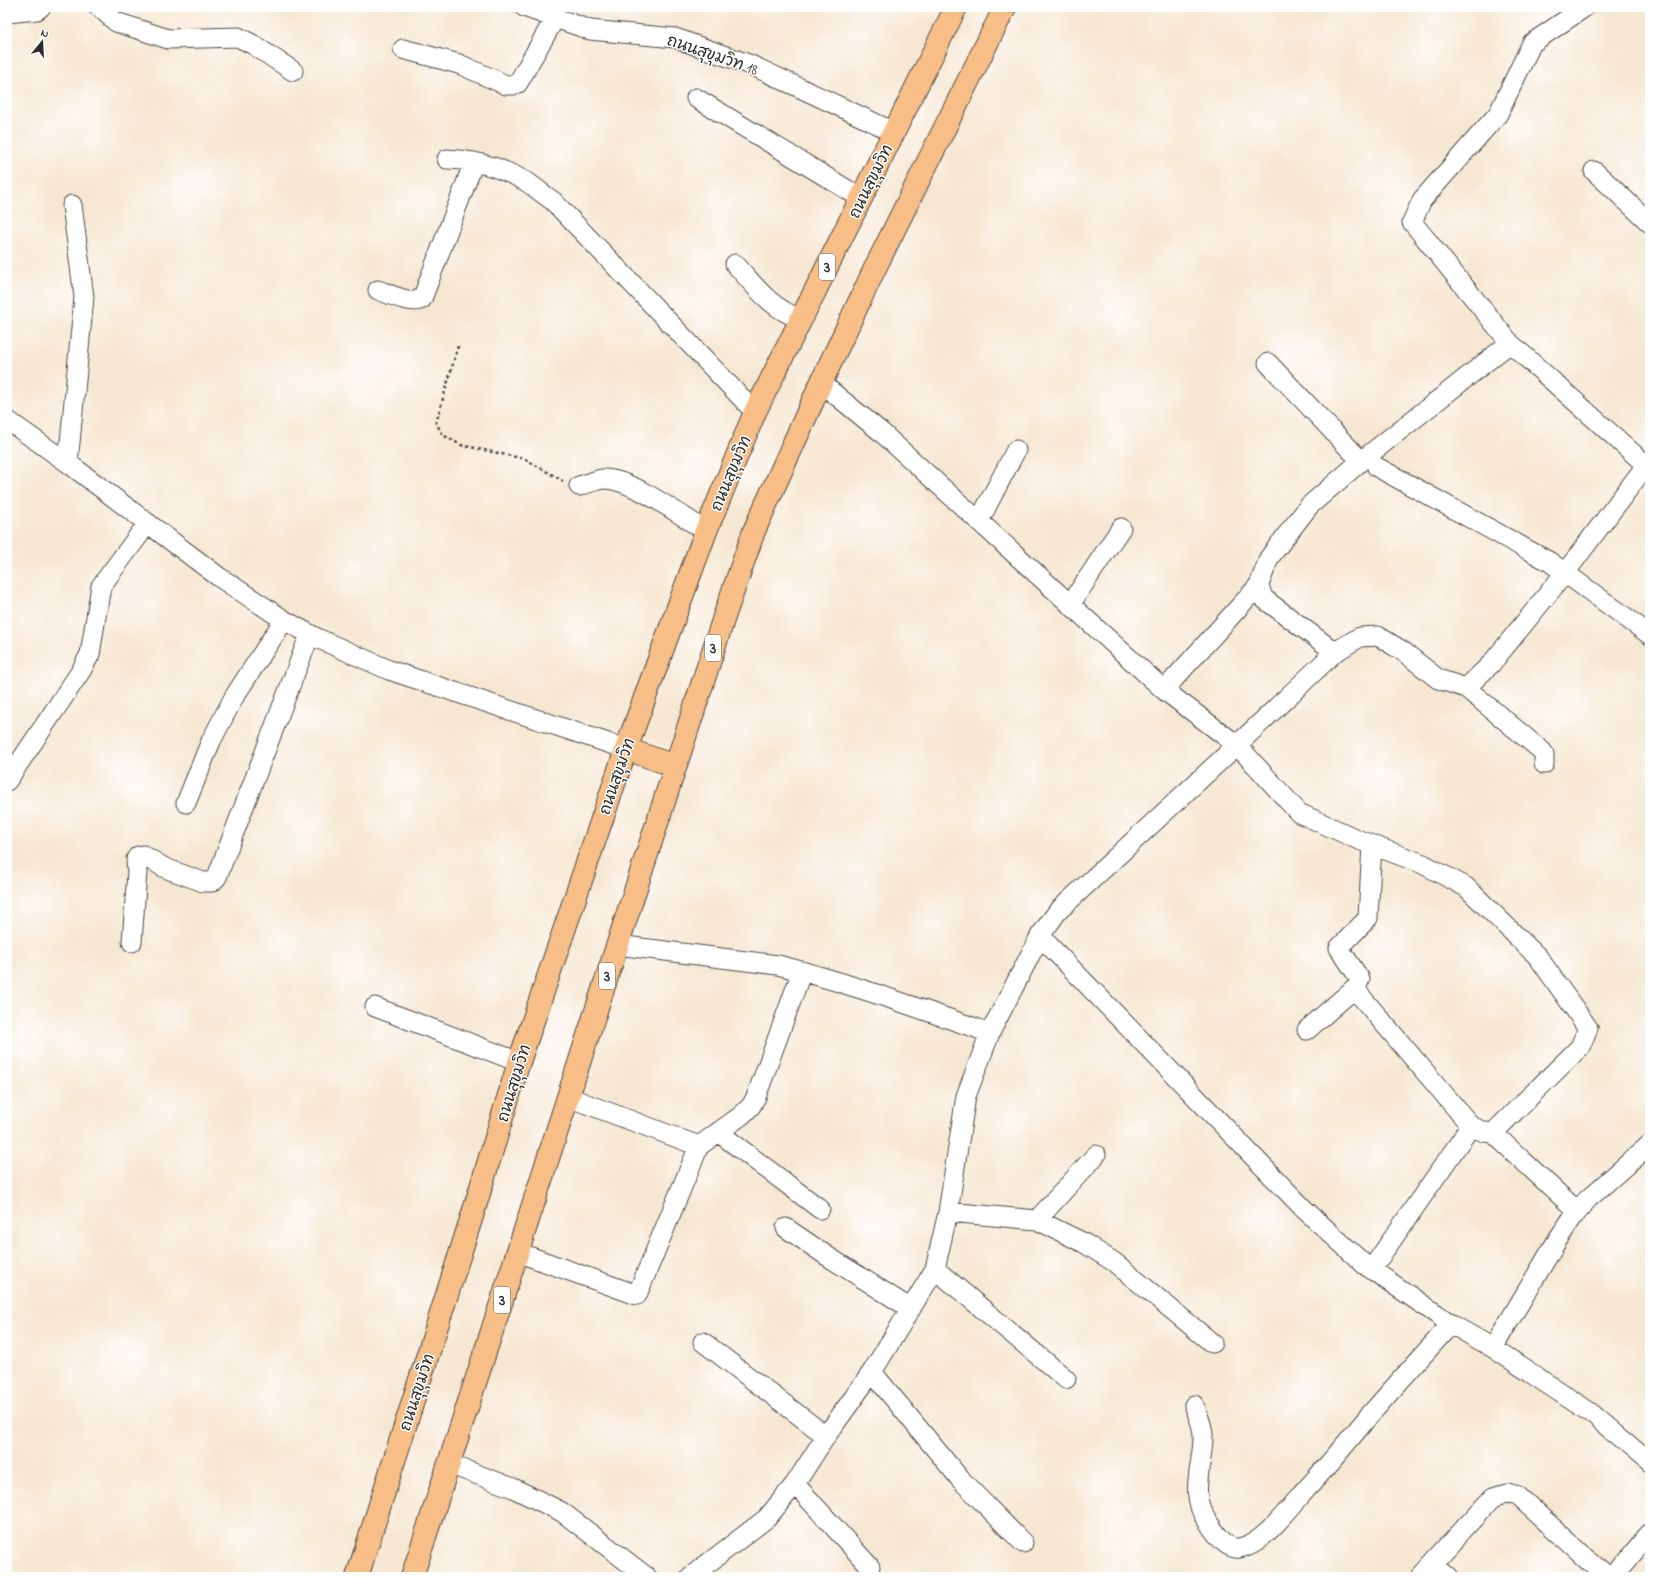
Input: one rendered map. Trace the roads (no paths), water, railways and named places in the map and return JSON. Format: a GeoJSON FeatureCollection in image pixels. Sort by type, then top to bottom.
{"type":"FeatureCollection","features":[{"type":"Feature","properties":{"kind":"main road","name":"ถนนสุขุมวิท"},"geometry":{"type":"LineString","coordinates":[[357,1577],[473,1213],[519,1062],[626,749],[706,531],[755,412],[956,7]]}},
{"type":"Feature","properties":{"kind":"main road","name":"3"},"geometry":{"type":"LineString","coordinates":[[412,1577],[675,766],[754,531],[876,266],[1005,7]]}},
{"type":"Feature","properties":{"kind":"main road"},"geometry":{"type":"LineString","coordinates":[[626,749],[675,766]]}},
{"type":"Feature","properties":{"kind":"street"},"geometry":{"type":"LineString","coordinates":[[7,13],[37,10],[41,7]]}},
{"type":"Feature","properties":{"kind":"street"},"geometry":{"type":"LineString","coordinates":[[99,7],[116,22],[168,39],[238,37],[252,44],[292,71]]}},
{"type":"Feature","properties":{"kind":"street","name":"ถนนสุขุมวิท 18"},"geometry":{"type":"LineString","coordinates":[[524,7],[590,30],[675,38],[751,65],[894,132]]}},
{"type":"Feature","properties":{"kind":"street"},"geometry":{"type":"LineString","coordinates":[[1466,688],[1491,664],[1565,573],[1648,462],[1510,343],[1412,222],[1422,200],[1498,114],[1532,43],[1585,7]]}},
{"type":"Feature","properties":{"kind":"street"},"geometry":{"type":"LineString","coordinates":[[403,49],[459,64],[506,84],[514,85],[518,83],[555,18]]}},
{"type":"Feature","properties":{"kind":"street"},"geometry":{"type":"LineString","coordinates":[[696,98],[861,198]]}},
{"type":"Feature","properties":{"kind":"street"},"geometry":{"type":"LineString","coordinates":[[447,160],[467,160],[500,170],[527,182],[553,201],[755,412]]}},
{"type":"Feature","properties":{"kind":"street"},"geometry":{"type":"LineString","coordinates":[[378,290],[410,301],[418,301],[422,299],[474,162]]}},
{"type":"Feature","properties":{"kind":"street"},"geometry":{"type":"LineString","coordinates":[[1594,171],[1650,223]]}},
{"type":"Feature","properties":{"kind":"street"},"geometry":{"type":"LineString","coordinates":[[68,463],[84,297],[72,204]]}},
{"type":"Feature","properties":{"kind":"street"},"geometry":{"type":"LineString","coordinates":[[735,264],[776,307],[801,319]]}},
{"type":"Feature","properties":{"kind":"street"},"geometry":{"type":"LineString","coordinates":[[1164,690],[1259,585],[1269,558],[1310,506],[1369,464],[1510,343]]}},
{"type":"Feature","properties":{"kind":"street"},"geometry":{"type":"LineString","coordinates":[[1268,363],[1369,464],[1550,562],[1650,635]]}},
{"type":"Feature","properties":{"kind":"street"},"geometry":{"type":"LineString","coordinates":[[821,383],[881,432],[1164,690],[1237,745],[1299,813],[1372,845],[1423,864],[1466,887],[1538,957],[1588,1028],[1580,1047],[1493,1133]]}},
{"type":"Feature","properties":{"kind":"street"},"geometry":{"type":"LineString","coordinates":[[7,420],[68,463],[219,577],[284,620],[310,634],[389,670],[626,749]]}},
{"type":"Feature","properties":{"kind":"street"},"geometry":{"type":"LineString","coordinates":[[979,521],[1016,450]]}},
{"type":"Feature","properties":{"kind":"street"},"geometry":{"type":"LineString","coordinates":[[579,486],[602,479],[619,481],[643,492],[706,531]]}},
{"type":"Feature","properties":{"kind":"street"},"geometry":{"type":"LineString","coordinates":[[7,781],[81,671],[90,654],[101,586],[148,523]]}},
{"type":"Feature","properties":{"kind":"street"},"geometry":{"type":"LineString","coordinates":[[1070,605],[1121,528]]}},
{"type":"Feature","properties":{"kind":"street"},"geometry":{"type":"LineString","coordinates":[[1259,585],[1263,598],[1335,652]]}},
{"type":"Feature","properties":{"kind":"street"},"geometry":{"type":"LineString","coordinates":[[186,804],[211,741],[234,697],[284,620]]}},
{"type":"Feature","properties":{"kind":"street"},"geometry":{"type":"LineString","coordinates":[[132,942],[137,872],[136,859],[138,856],[143,855],[166,868],[204,882],[212,882],[217,877],[310,634]]}},
{"type":"Feature","properties":{"kind":"street"},"geometry":{"type":"LineString","coordinates":[[690,1577],[767,1518],[795,1484],[826,1436],[872,1372],[935,1269],[948,1212],[966,1096],[990,1033],[1040,936],[1058,911],[1335,652],[1360,637],[1378,636],[1404,652],[1438,680],[1466,688],[1542,751],[1544,764]]}},
{"type":"Feature","properties":{"kind":"street"},"geometry":{"type":"LineString","coordinates":[[1307,1030],[1357,986],[1360,979],[1339,948],[1368,918],[1372,845]]}},
{"type":"Feature","properties":{"kind":"street"},"geometry":{"type":"LineString","coordinates":[[1040,936],[1305,1210],[1371,1270],[1451,1324],[1493,1348],[1591,1414],[1650,1463]]}},
{"type":"Feature","properties":{"kind":"street"},"geometry":{"type":"LineString","coordinates":[[617,945],[778,965],[802,971],[990,1033]]}},
{"type":"Feature","properties":{"kind":"street"},"geometry":{"type":"LineString","coordinates":[[517,1252],[637,1295],[699,1146],[742,1115],[751,1106],[756,1097],[802,971]]}},
{"type":"Feature","properties":{"kind":"street"},"geometry":{"type":"LineString","coordinates":[[1357,986],[1358,993],[1471,1126],[1484,1132],[1493,1133],[1577,1211]]}},
{"type":"Feature","properties":{"kind":"street"},"geometry":{"type":"LineString","coordinates":[[375,1007],[519,1062]]}},
{"type":"Feature","properties":{"kind":"street"},"geometry":{"type":"LineString","coordinates":[[568,1097],[699,1146]]}},
{"type":"Feature","properties":{"kind":"street"},"geometry":{"type":"LineString","coordinates":[[1371,1270],[1471,1126]]}},
{"type":"Feature","properties":{"kind":"street"},"geometry":{"type":"LineString","coordinates":[[718,1132],[820,1209]]}},
{"type":"Feature","properties":{"kind":"street"},"geometry":{"type":"LineString","coordinates":[[1493,1348],[1558,1239],[1577,1211],[1588,1199],[1650,1144]]}},
{"type":"Feature","properties":{"kind":"street"},"geometry":{"type":"LineString","coordinates":[[1037,1220],[1096,1155]]}},
{"type":"Feature","properties":{"kind":"street"},"geometry":{"type":"LineString","coordinates":[[948,1212],[1037,1220],[1084,1243],[1105,1255],[1212,1344]]}},
{"type":"Feature","properties":{"kind":"street"},"geometry":{"type":"LineString","coordinates":[[786,1228],[911,1309]]}},
{"type":"Feature","properties":{"kind":"street"},"geometry":{"type":"LineString","coordinates":[[935,1269],[1066,1379]]}},
{"type":"Feature","properties":{"kind":"street"},"geometry":{"type":"LineString","coordinates":[[1194,1405],[1201,1421],[1203,1433],[1197,1485],[1201,1509],[1207,1521],[1224,1542],[1231,1547],[1239,1548],[1250,1545],[1260,1539],[1272,1527],[1317,1478],[1451,1324]]}},
{"type":"Feature","properties":{"kind":"street"},"geometry":{"type":"LineString","coordinates":[[703,1342],[826,1436]]}},
{"type":"Feature","properties":{"kind":"street"},"geometry":{"type":"LineString","coordinates":[[872,1372],[961,1480],[1024,1544]]}},
{"type":"Feature","properties":{"kind":"street"},"geometry":{"type":"LineString","coordinates":[[448,1464],[513,1488],[562,1512],[647,1577]]}},
{"type":"Feature","properties":{"kind":"street"},"geometry":{"type":"LineString","coordinates":[[795,1484],[870,1567]]}},
{"type":"Feature","properties":{"kind":"street"},"geometry":{"type":"LineString","coordinates":[[1447,1577],[1426,1571],[1493,1497],[1506,1493],[1518,1496],[1607,1577]]}},
{"type":"Feature","properties":{"kind":"street"},"geometry":{"type":"LineString","coordinates":[[1613,1577],[1650,1533]]}}]}
